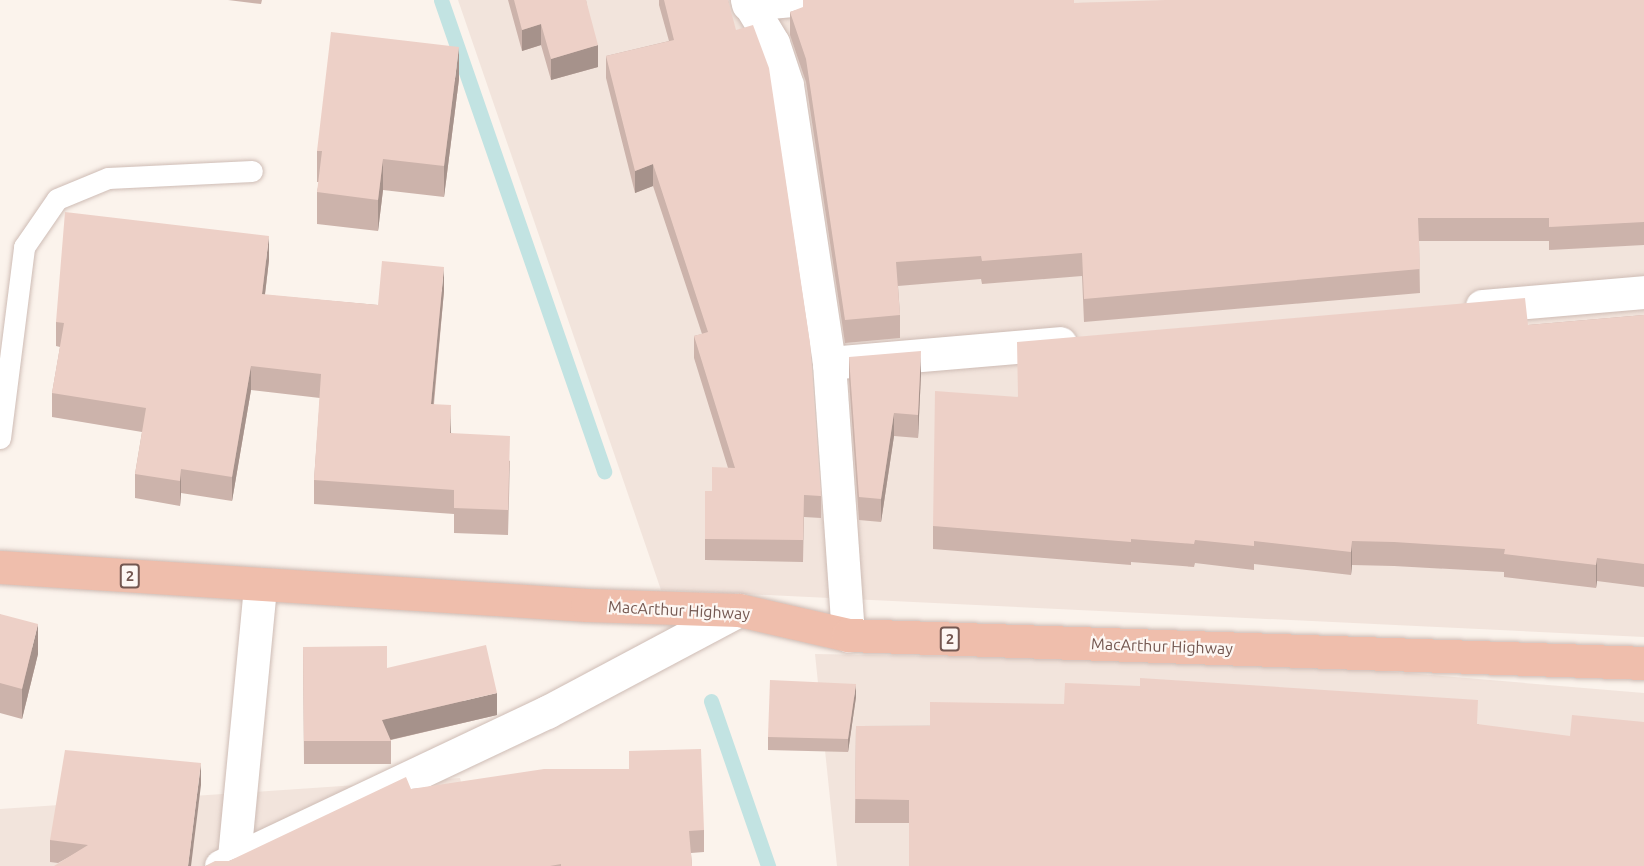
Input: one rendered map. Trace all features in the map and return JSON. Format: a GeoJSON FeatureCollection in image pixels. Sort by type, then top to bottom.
{"type":"FeatureCollection","features":[{"type":"Feature","properties":{"kind":"highway","name":"MacArthur Highway"},"geometry":{"type":"LineString","coordinates":[[0,567],[260,585],[739,610],[848,635],[1644,663]]}},
{"type":"Feature","properties":{"kind":"street"},"geometry":{"type":"LineString","coordinates":[[792,0],[748,2],[773,43],[787,85],[829,363],[848,635]]}},
{"type":"Feature","properties":{"kind":"street"},"geometry":{"type":"LineString","coordinates":[[1455,309],[1644,292]]}},
{"type":"Feature","properties":{"kind":"street"},"geometry":{"type":"LineString","coordinates":[[829,363],[1089,340]]}},
{"type":"Feature","properties":{"kind":"street"},"geometry":{"type":"LineString","coordinates":[[227,862],[260,585]]}},
{"type":"Feature","properties":{"kind":"street"},"geometry":{"type":"LineString","coordinates":[[227,862],[547,712],[739,610]]}},
{"type":"Feature","properties":{"kind":"lane"},"geometry":{"type":"LineString","coordinates":[[0,438],[24,247],[57,199],[108,178],[252,171]]}},
{"type":"Feature","properties":{"kind":"shaded area"},"geometry":{"type":"Polygon","coordinates":[[[458,0],[1644,0],[1644,637],[661,590],[458,0]]]}},
{"type":"Feature","properties":{"kind":"shaded area"},"geometry":{"type":"Polygon","coordinates":[[[815,654],[1276,662],[1644,693],[1644,866],[837,866],[815,654]]]}},
{"type":"Feature","properties":{"kind":"shaded area"},"geometry":{"type":"Polygon","coordinates":[[[460,778],[481,866],[0,866],[0,809],[460,778]]]}},
{"type":"Feature","properties":{"kind":"building"},"geometry":{"type":"Polygon","coordinates":[[[514,0],[586,0],[598,45],[551,59],[541,24],[522,30],[514,0]]]}},
{"type":"Feature","properties":{"kind":"building"},"geometry":{"type":"Polygon","coordinates":[[[664,0],[728,0],[736,30],[753,25],[769,68],[810,343],[821,496],[804,495],[803,540],[705,539],[705,491],[712,491],[712,467],[735,468],[694,336],[708,332],[653,164],[635,171],[606,56],[674,40],[664,0]]]}},
{"type":"Feature","properties":{"kind":"building"},"geometry":{"type":"Polygon","coordinates":[[[803,0],[1074,0],[1074,3],[1165,0],[1644,0],[1644,222],[1549,227],[1549,218],[1418,218],[1420,269],[1084,299],[1082,253],[982,261],[981,256],[896,262],[900,315],[845,320],[806,59],[790,12],[803,7],[803,0]]]}},
{"type":"Feature","properties":{"kind":"building"},"geometry":{"type":"Polygon","coordinates":[[[331,32],[459,47],[444,166],[383,159],[378,200],[317,192],[322,151],[317,151],[331,32]]]}},
{"type":"Feature","properties":{"kind":"building"},"geometry":{"type":"Polygon","coordinates":[[[65,212],[269,236],[262,294],[378,305],[382,261],[444,267],[431,404],[451,405],[450,433],[510,436],[508,510],[454,508],[454,490],[314,480],[321,374],[251,366],[232,477],[181,469],[180,481],[135,474],[146,408],[52,393],[64,323],[56,322],[65,212]]]}},
{"type":"Feature","properties":{"kind":"building"},"geometry":{"type":"Polygon","coordinates":[[[1525,298],[1528,325],[1644,315],[1644,564],[1597,558],[1596,565],[1504,554],[1505,549],[1394,542],[1352,541],[1351,552],[1254,541],[1254,546],[1195,540],[1194,544],[1131,539],[1131,542],[933,526],[935,391],[1018,397],[1017,342],[1525,298]]]}},
{"type":"Feature","properties":{"kind":"building"},"geometry":{"type":"Polygon","coordinates":[[[921,351],[918,415],[894,413],[881,499],[859,497],[849,357],[921,351]]]}},
{"type":"Feature","properties":{"kind":"building"},"geometry":{"type":"Polygon","coordinates":[[[0,614],[38,624],[22,689],[0,683],[0,614]]]}},
{"type":"Feature","properties":{"kind":"building"},"geometry":{"type":"Polygon","coordinates":[[[486,645],[497,693],[382,720],[391,741],[304,741],[303,647],[387,646],[387,668],[486,645]]]}},
{"type":"Feature","properties":{"kind":"building"},"geometry":{"type":"Polygon","coordinates":[[[1140,678],[1478,700],[1477,724],[1570,736],[1572,715],[1644,722],[1644,866],[909,866],[909,800],[855,799],[856,726],[930,726],[930,702],[1064,704],[1065,683],[1140,686],[1140,678]]]}},
{"type":"Feature","properties":{"kind":"building"},"geometry":{"type":"Polygon","coordinates":[[[770,680],[856,684],[848,739],[768,737],[770,680]]]}},
{"type":"Feature","properties":{"kind":"building"},"geometry":{"type":"Polygon","coordinates":[[[701,749],[704,830],[689,831],[692,866],[561,866],[561,864],[550,866],[205,866],[215,861],[229,861],[406,777],[411,789],[544,769],[629,769],[629,751],[701,749]]]}},
{"type":"Feature","properties":{"kind":"building"},"geometry":{"type":"Polygon","coordinates":[[[65,750],[201,763],[188,866],[54,866],[88,845],[50,840],[65,750]]]}},
{"type":"Feature","properties":{"kind":"waterway"},"geometry":{"type":"LineString","coordinates":[[441,0],[604,472]]}},
{"type":"Feature","properties":{"kind":"waterway"},"geometry":{"type":"LineString","coordinates":[[711,701],[768,866]]}}]}
